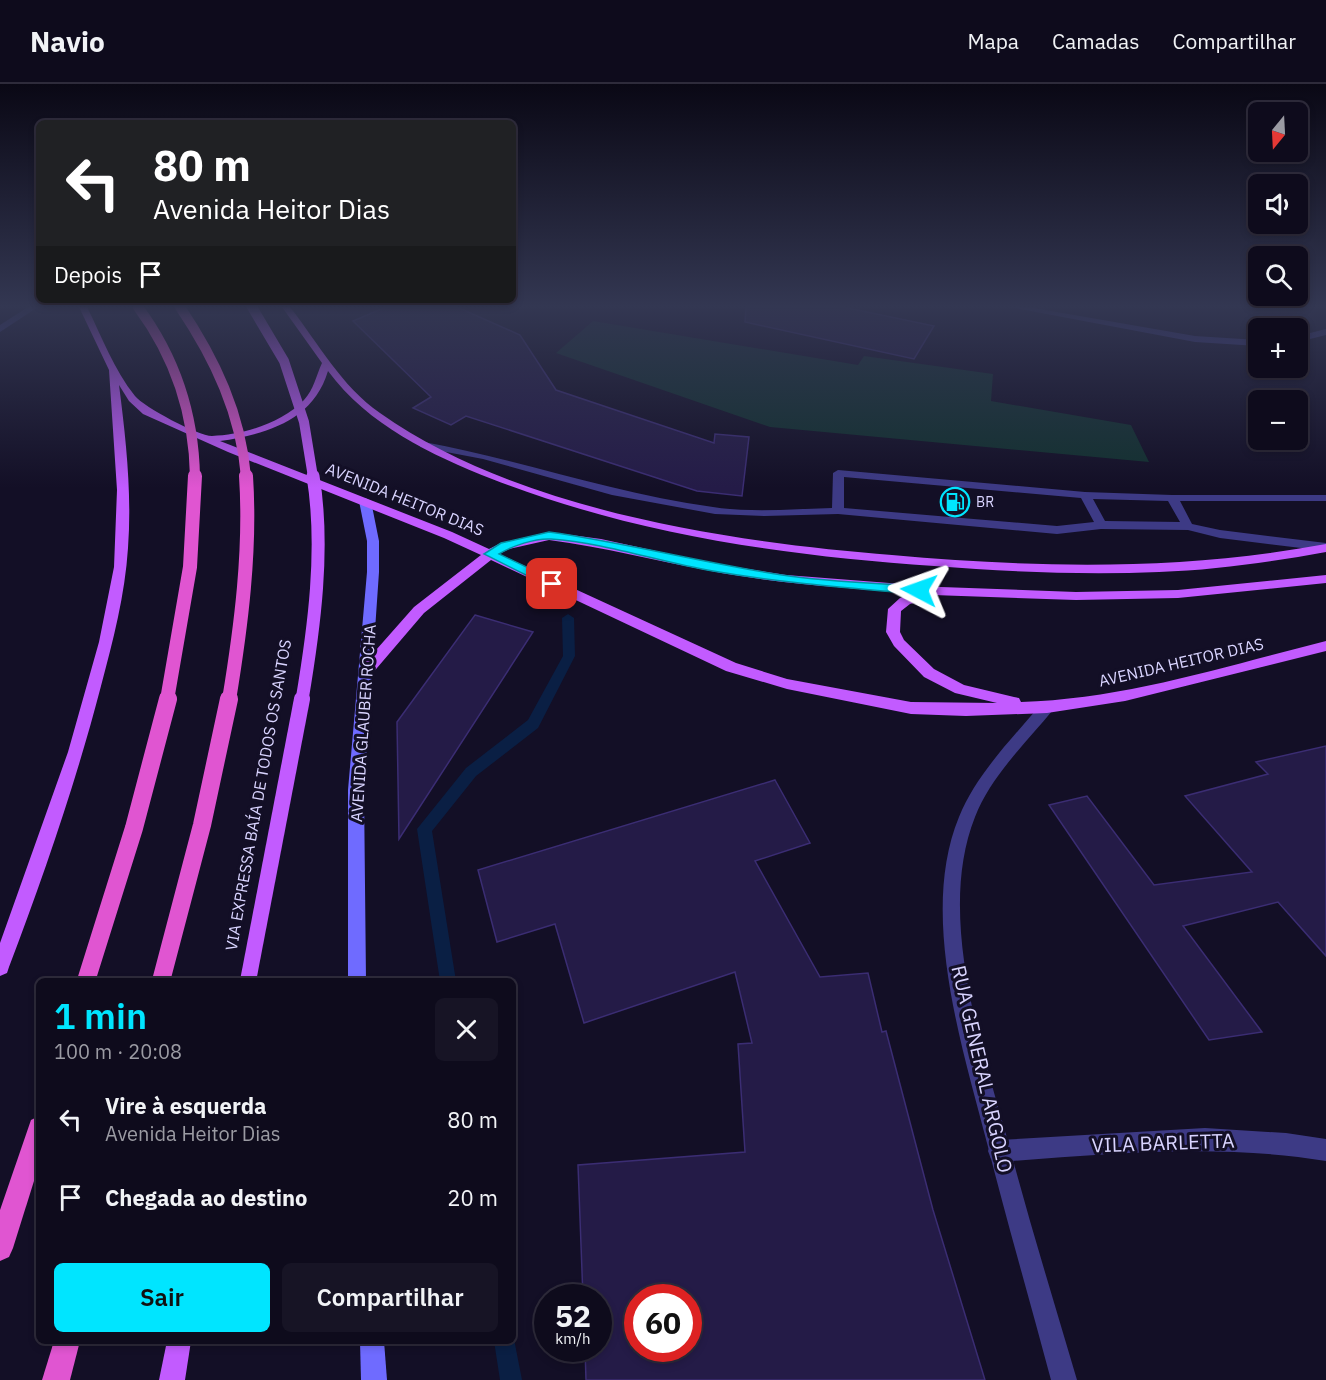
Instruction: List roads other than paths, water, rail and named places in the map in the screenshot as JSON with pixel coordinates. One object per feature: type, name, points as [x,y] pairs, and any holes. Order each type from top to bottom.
[{"type":"highway","points":[[87,978],[157,753],[184,619],[195,522],[194,452],[187,410],[172,367]]},
{"type":"highway","points":[[162,978],[222,747],[243,611],[248,514],[242,442],[228,399],[214,367]]},
{"type":"highway","points":[[0,1248],[36,1137]]},
{"type":"highway","points":[[56,1380],[66,1344]]},
{"type":"main road","points":[[0,967],[45,850],[89,705],[111,622],[123,533],[123,465],[111,367]]},
{"type":"main road","name":"AVENIDA HEITOR DIAS","points":[[112,367],[132,399],[147,412],[207,439],[365,501],[490,554],[676,644],[731,668],[787,684],[911,708],[966,710],[1047,707],[1125,696],[1326,646]]},
{"type":"main road","name":"VIA EXPRESSA BAÍA DE TODOS OS SANTOS","points":[[249,978],[309,665],[316,583],[316,516],[303,420],[284,367]]},
{"type":"main road","points":[[207,439],[261,430],[287,419],[306,405],[321,386],[324,367]]},
{"type":"main road","points":[[328,367],[349,393],[375,414],[424,445],[491,475],[565,501],[696,536],[770,548],[854,557],[1060,570],[1244,562],[1326,548]]},
{"type":"main road","name":"AVENIDA GLAUBER ROCHA","points":[[357,978],[356,790],[374,572],[373,541],[365,501]]},
{"type":"main road","points":[[366,671],[419,610],[490,554],[505,546],[549,536],[601,543],[711,567],[786,579],[941,591],[1076,596],[1178,594],[1326,579]]},
{"type":"main road","points":[[941,591],[905,601],[895,609],[893,632],[899,643],[929,673],[960,689],[988,698],[1047,707]]},
{"type":"main road","points":[[172,1380],[178,1344]]},
{"type":"main road","points":[[372,1344],[374,1380]]},
{"type":"street","points":[[424,445],[484,456],[612,492],[666,504],[715,510],[765,513],[838,511],[1057,530],[1101,525],[1188,526],[1220,534],[1326,548]]},
{"type":"street","points":[[838,511],[838,473],[1085,495],[1172,498],[1326,498]]},
{"type":"street","points":[[1085,495],[1101,525]]},
{"type":"street","points":[[1172,498],[1188,526]]},
{"type":"street","name":"RUA GENERAL ARGOLO","points":[[1047,707],[1004,759],[976,800],[961,833],[950,902],[956,961],[966,1017],[999,1151],[1064,1380]]},
{"type":"street","name":"VILA BARLETTA","points":[[999,1151],[1229,1138],[1295,1143],[1326,1150]]},
{"type":"waterway","points":[[566,556],[566,566]]},
{"type":"waterway","points":[[448,978],[424,829],[471,772],[533,724],[569,656],[568,618]]},
{"type":"waterway","points":[[505,1344],[511,1380]]},
{"type":"place","name":"BR","points":[[955,502]]}]
